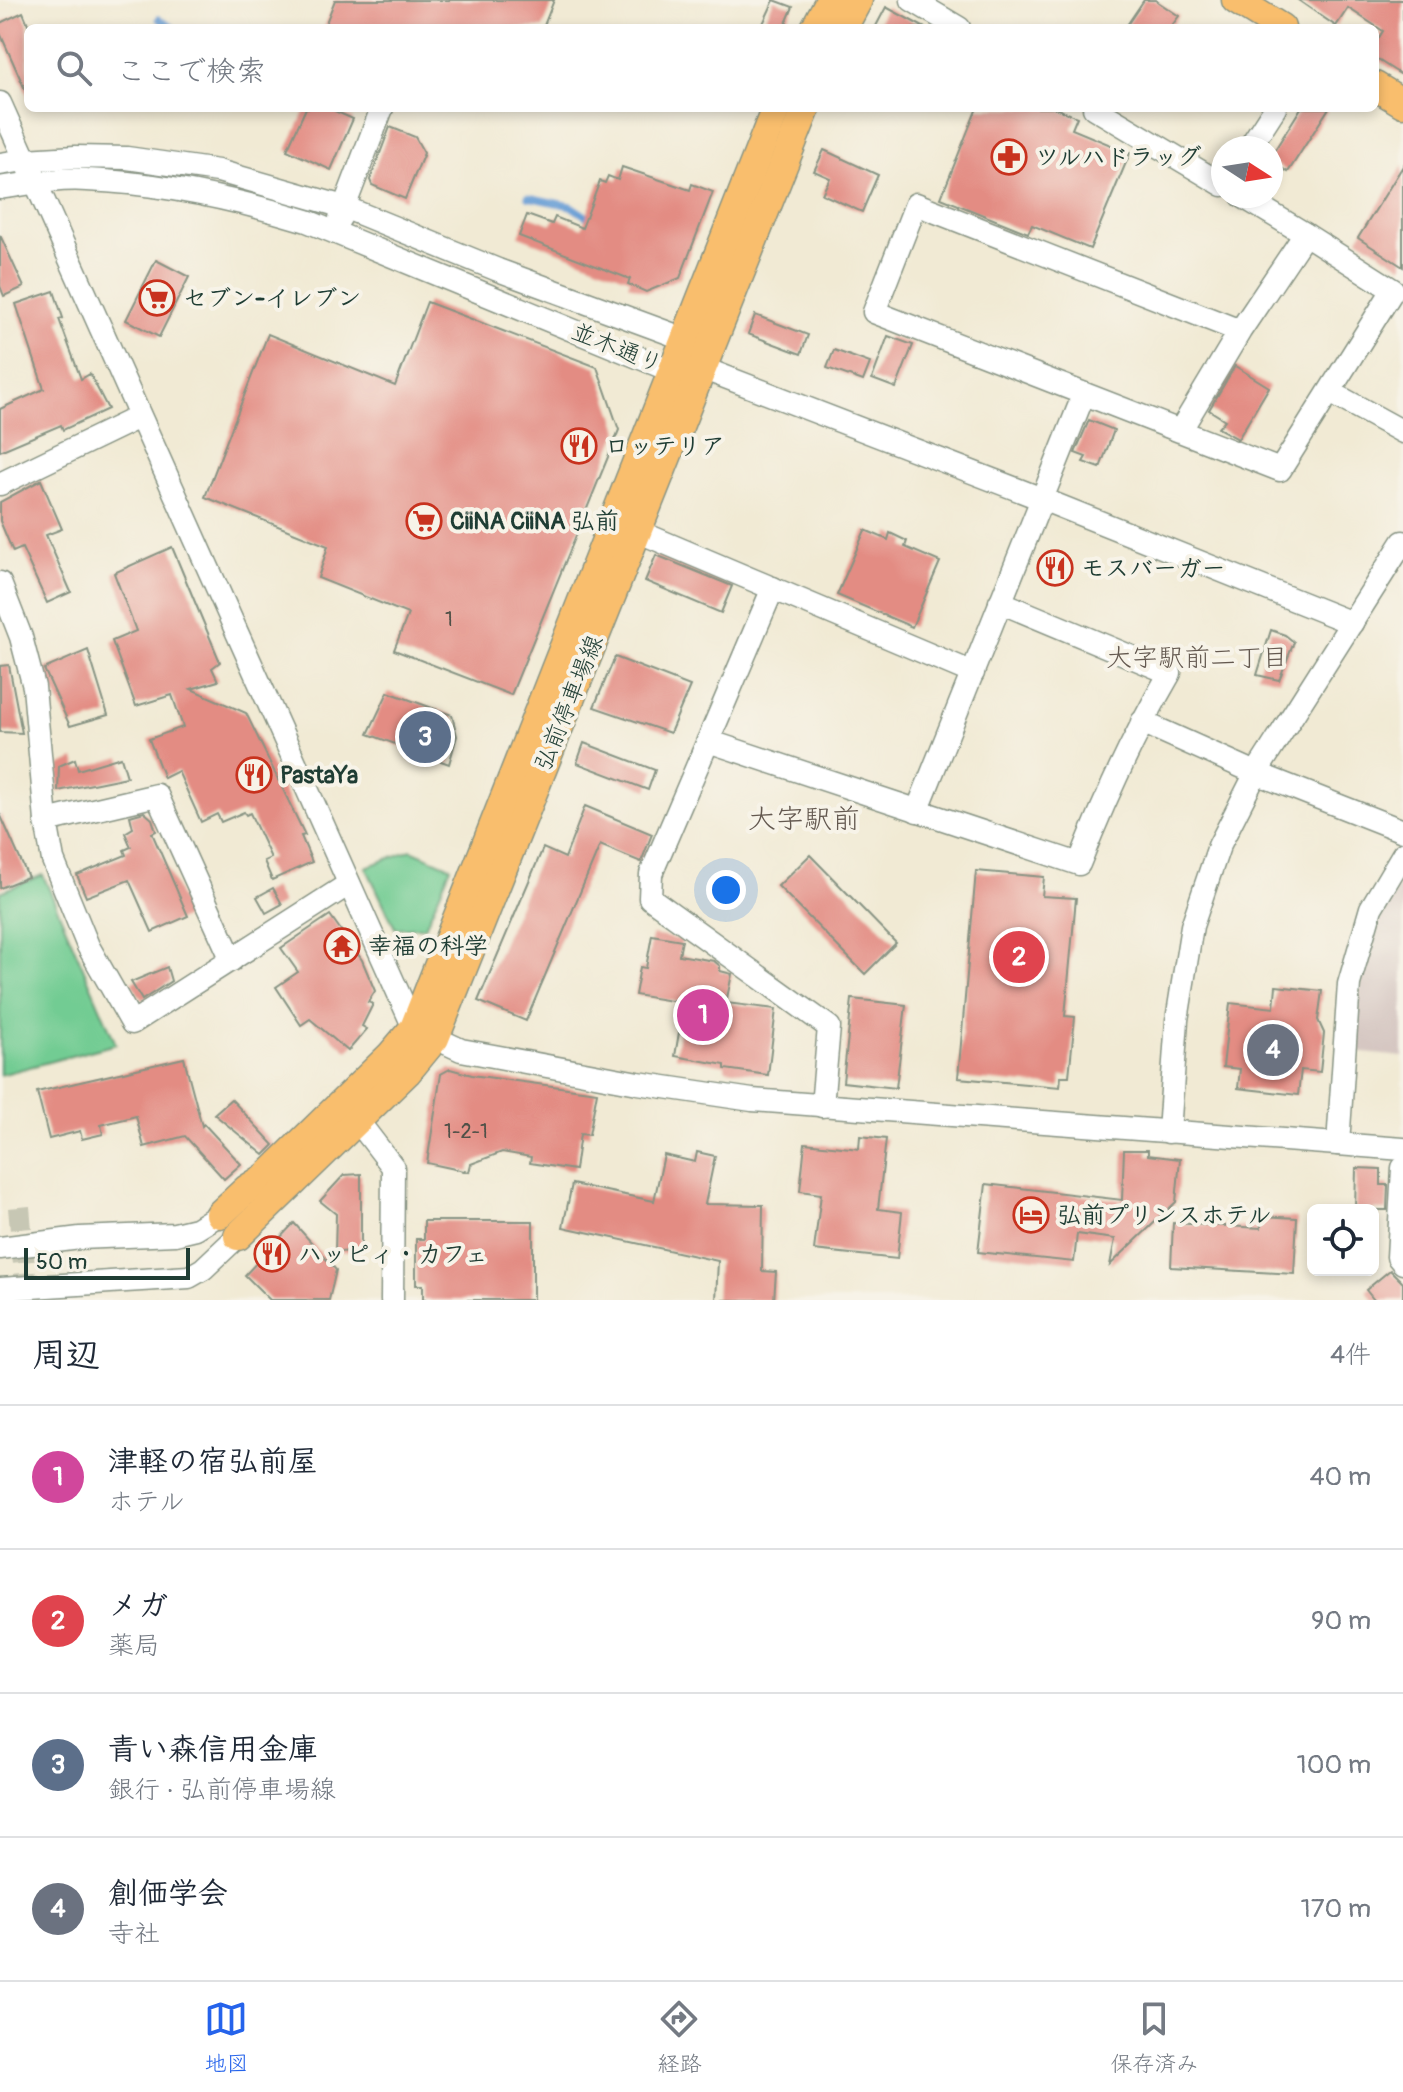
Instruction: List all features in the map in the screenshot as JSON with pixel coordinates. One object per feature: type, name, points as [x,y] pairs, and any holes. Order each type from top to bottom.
[{"type":"main road","points":[[817,24],[830,0]]},
{"type":"main road","points":[[845,24],[858,0]]},
{"type":"main road","points":[[1236,0],[1275,24]]},
{"type":"main road","points":[[1379,88],[1403,103]]},
{"type":"main road","name":"弘前停車場線","points":[[220,1214],[247,1189],[266,1177],[391,1055],[424,1033],[672,371],[774,112]]},
{"type":"main road","name":"弘前停車場線","points":[[238,1236],[407,1072],[637,531],[804,112]]},
{"type":"street","points":[[912,0],[952,24]]},
{"type":"street","points":[[0,103],[349,884],[424,1033],[461,1050],[752,1100],[1403,1149]]},
{"type":"street","points":[[335,230],[380,112]]},
{"type":"street","points":[[1101,112],[1211,178]]},
{"type":"street","points":[[1257,136],[1272,112]]},
{"type":"street","name":"並木通り","points":[[0,164],[25,160],[127,158],[175,163],[218,171],[344,207],[498,270],[685,339],[702,368],[672,371],[335,230],[250,203],[176,188],[84,179],[0,188]]},
{"type":"street","points":[[1240,331],[916,204],[874,312],[1280,470],[1393,290],[1262,208]]},
{"type":"street","points":[[1180,431],[1240,331],[1305,234]]},
{"type":"street","points":[[702,368],[1352,623]]},
{"type":"street","points":[[1330,392],[1403,432]]},
{"type":"street","points":[[917,811],[1084,394]]},
{"type":"street","points":[[0,484],[139,417]]},
{"type":"street","points":[[637,531],[973,673]]},
{"type":"street","points":[[1169,1132],[1177,1020],[1192,926],[1219,846],[1256,773],[1403,542]]},
{"type":"street","points":[[0,583],[21,637],[34,687],[46,821],[53,860],[88,946],[132,1023],[349,884]]},
{"type":"street","points":[[773,588],[651,874],[650,898],[829,1027],[822,1106]]},
{"type":"street","points":[[708,741],[1079,864],[1107,791],[1170,673],[1000,602]]},
{"type":"street","points":[[1142,722],[1256,773],[1403,831]]},
{"type":"street","points":[[46,821],[157,795],[232,960]]},
{"type":"street","points":[[1338,1144],[1349,984],[1371,908],[1403,854]]},
{"type":"street","points":[[357,1120],[393,1167],[392,1300]]},
{"type":"street","points":[[1403,1168],[1398,1257],[1403,1263]]},
{"type":"street","points":[[0,1248],[80,1238],[175,1234],[196,1229],[220,1214]]},
{"type":"street","points":[[0,1289],[189,1277],[203,1269],[238,1236]]},
{"type":"shaded area","points":[[1403,879],[1403,1057],[1354,1052],[1361,980],[1380,920]]},
{"type":"green space","points":[[411,850],[451,867],[425,927],[395,928],[366,867]]},
{"type":"green space","points":[[43,875],[116,1044],[0,1075],[0,892]]},
{"type":"building","points":[[335,0],[554,0],[545,24],[326,24]]},
{"type":"building","points":[[774,0],[793,7],[786,24],[763,24]]},
{"type":"building","points":[[1144,0],[1155,0],[1179,16],[1173,24],[1128,24]]},
{"type":"building","points":[[1298,0],[1403,0],[1403,76],[1379,61],[1379,38],[1383,31],[1379,24],[1372,24],[1348,8],[1337,24]]},
{"type":"building","points":[[886,7],[918,24],[877,24]]},
{"type":"building","points":[[23,12],[28,24],[24,24],[24,87],[0,33],[0,23]]},
{"type":"building","points":[[304,112],[337,112],[353,119],[331,170],[287,150]]},
{"type":"building","name":"ツルハドラッグ","points":[[975,112],[1065,112],[1077,117],[1072,129],[1130,153],[1090,249],[1032,225],[1028,233],[941,198]]},
{"type":"building","points":[[1298,112],[1326,112],[1288,172],[1283,169],[1283,137]]},
{"type":"building","points":[[390,127],[415,137],[424,153],[405,199],[372,185],[370,180]]},
{"type":"building","points":[[824,150],[878,175],[862,212],[822,194],[830,178],[814,171]]},
{"type":"building","points":[[1403,166],[1403,267],[1358,238]]},
{"type":"building","points":[[622,167],[690,190],[692,184],[713,192],[680,278],[646,292],[628,284],[630,279],[519,236],[527,215],[552,224],[555,217],[582,228],[600,181],[605,183],[608,176],[618,180]]},
{"type":"building","points":[[0,235],[24,287],[4,296],[0,286]]},
{"type":"building","name":"セブン-イレブン","points":[[156,260],[189,277],[159,337],[126,320]]},
{"type":"building","points":[[54,291],[63,318],[59,319],[81,379],[90,374],[108,409],[63,430],[61,425],[0,451],[0,409],[44,389],[16,304]]},
{"type":"building","name":"CiiNA CiiNA 弘前","points":[[427,302],[597,367],[619,430],[511,695],[394,650],[408,614],[318,578],[328,546],[205,497],[268,334],[395,386]]},
{"type":"building","points":[[755,315],[808,335],[801,354],[748,334]]},
{"type":"building","points":[[888,336],[913,345],[896,388],[872,379]]},
{"type":"building","points":[[834,350],[870,363],[863,381],[827,368]]},
{"type":"building","points":[[1235,366],[1269,387],[1238,439],[1218,428],[1225,420],[1209,410]]},
{"type":"building","points":[[1089,420],[1114,430],[1100,468],[1083,462],[1086,457],[1075,453]]},
{"type":"building","points":[[41,480],[62,529],[46,535],[71,592],[47,603],[22,548],[13,552],[0,521],[0,502]]},
{"type":"building","points":[[865,530],[888,540],[890,533],[907,541],[905,547],[940,562],[912,627],[837,595]]},
{"type":"building","points":[[172,547],[220,662],[212,668],[218,681],[191,689],[246,713],[305,835],[301,836],[312,862],[272,880],[264,861],[271,858],[250,813],[246,815],[244,812],[221,822],[217,814],[201,822],[178,771],[164,778],[149,739],[183,727],[172,695],[136,706],[112,641],[136,631],[114,573]]},
{"type":"building","points":[[656,555],[732,586],[721,613],[645,581]]},
{"type":"building","points":[[1271,630],[1294,642],[1279,680],[1257,675]]},
{"type":"building","points":[[88,650],[108,715],[70,726],[44,669]]},
{"type":"building","points":[[615,657],[690,686],[670,733],[594,707]]},
{"type":"building","points":[[9,665],[22,733],[0,732],[0,666]]},
{"type":"building","points":[[388,692],[452,715],[457,736],[449,764],[368,734]]},
{"type":"building","points":[[584,743],[655,770],[648,790],[577,763]]},
{"type":"building","points":[[121,757],[127,777],[58,791],[59,766],[75,759],[78,770]]},
{"type":"building","points":[[585,806],[652,834],[641,862],[600,845],[526,1021],[478,1001],[543,848],[565,858]]},
{"type":"building","points":[[144,812],[152,819],[156,831],[152,833],[188,916],[152,932],[129,880],[86,897],[77,875],[126,855],[124,850],[131,847],[125,833],[133,828],[130,816]]},
{"type":"building","points":[[0,814],[28,877],[0,888]]},
{"type":"building","points":[[810,855],[896,943],[865,974],[778,886]]},
{"type":"building","points":[[976,871],[1044,877],[1042,896],[1076,898],[1065,1016],[1075,1017],[1069,1076],[1061,1076],[1060,1087],[958,1078]]},
{"type":"building","points":[[273,888],[282,904],[266,913],[257,897]]},
{"type":"building","points":[[330,915],[362,960],[375,991],[368,1002],[373,1004],[362,1026],[367,1029],[348,1051],[310,1019],[301,1025],[276,987],[298,972],[281,948]]},
{"type":"building","points":[[652,935],[682,940],[679,955],[714,961],[720,966],[720,971],[732,974],[726,1003],[776,1009],[768,1075],[725,1069],[725,1065],[675,1056],[684,1003],[635,995],[640,967],[646,968]]},
{"type":"building","points":[[167,967],[171,981],[142,1000],[131,982]]},
{"type":"building","points":[[1276,986],[1322,991],[1318,1020],[1324,1033],[1320,1072],[1301,1070],[1298,1095],[1238,1088],[1240,1069],[1223,1067],[1230,1003],[1274,1008]]},
{"type":"building","points":[[852,999],[906,1005],[896,1088],[843,1082]]},
{"type":"building","points":[[184,1058],[202,1126],[204,1124],[241,1164],[224,1179],[185,1136],[144,1147],[136,1116],[101,1125],[103,1134],[82,1139],[80,1131],[49,1139],[37,1092]]},
{"type":"building","points":[[450,1069],[472,1075],[597,1092],[589,1135],[580,1134],[575,1170],[530,1163],[531,1157],[502,1152],[471,1164],[469,1172],[427,1163],[441,1074]]},
{"type":"building","points":[[231,1099],[274,1145],[264,1155],[214,1114]]},
{"type":"building","points":[[860,1136],[886,1139],[878,1209],[902,1212],[897,1259],[814,1250],[821,1194],[800,1191],[805,1143],[859,1149]]},
{"type":"building","points":[[1124,1150],[1148,1150],[1148,1155],[1180,1159],[1176,1202],[1110,1265],[1115,1239],[1077,1234],[1074,1262],[978,1252],[986,1184],[1122,1200]]},
{"type":"building","points":[[697,1152],[715,1156],[705,1204],[763,1205],[762,1271],[776,1272],[774,1300],[716,1300],[718,1261],[563,1227],[572,1184],[654,1201],[664,1155],[695,1162]]},
{"type":"building","points":[[1356,1168],[1381,1169],[1381,1185],[1388,1185],[1387,1210],[1379,1210],[1379,1204],[1355,1204]]},
{"type":"building","points":[[361,1174],[361,1251],[335,1252],[336,1214],[320,1201],[344,1175]]},
{"type":"building","points":[[1261,1216],[1297,1218],[1294,1274],[1171,1267],[1173,1223],[1261,1228]]},
{"type":"building","points":[[424,1221],[533,1221],[533,1300],[423,1300],[423,1285],[416,1285],[416,1239],[424,1239]]},
{"type":"building","points":[[294,1223],[336,1270],[329,1300],[270,1300],[245,1275]]},
{"type":"building","points":[[1390,1270],[1403,1283],[1403,1300],[1374,1300],[1366,1290]]},
{"type":"waterway","points":[[159,19],[167,24]]},
{"type":"waterway","points":[[528,197],[571,206],[592,220]]},
{"type":"tunnel","points":[[19,1207],[27,1300]]},
{"type":"place","name":"ツルハドラッグ","points":[[1009,157]]},
{"type":"place","name":"セブン-イレブン","points":[[157,298]]},
{"type":"place","name":"ロッテリア","points":[[579,446]]},
{"type":"place","name":"CiiNA CiiNA 弘前","points":[[424,521]]},
{"type":"place","name":"モスバーガー","points":[[1055,568]]},
{"type":"place","name":"青い森信用金庫","points":[[425,737]]},
{"type":"place","name":"PastaYa","points":[[254,775]]},
{"type":"place","name":"幸福の科学","points":[[342,946]]},
{"type":"place","name":"メガ","points":[[1019,957]]},
{"type":"place","name":"津軽の宿弘前屋","points":[[703,1015]]},
{"type":"place","name":"創価学会","points":[[1273,1050]]},
{"type":"place","name":"弘前プリンスホテル","points":[[1031,1215]]},
{"type":"place","name":"ハッピィ・カフェ","points":[[272,1254]]},
{"type":"district","name":"大字駅前二丁目","points":[[1197,658]]},
{"type":"district","name":"大字駅前","points":[[804,819]]}]
